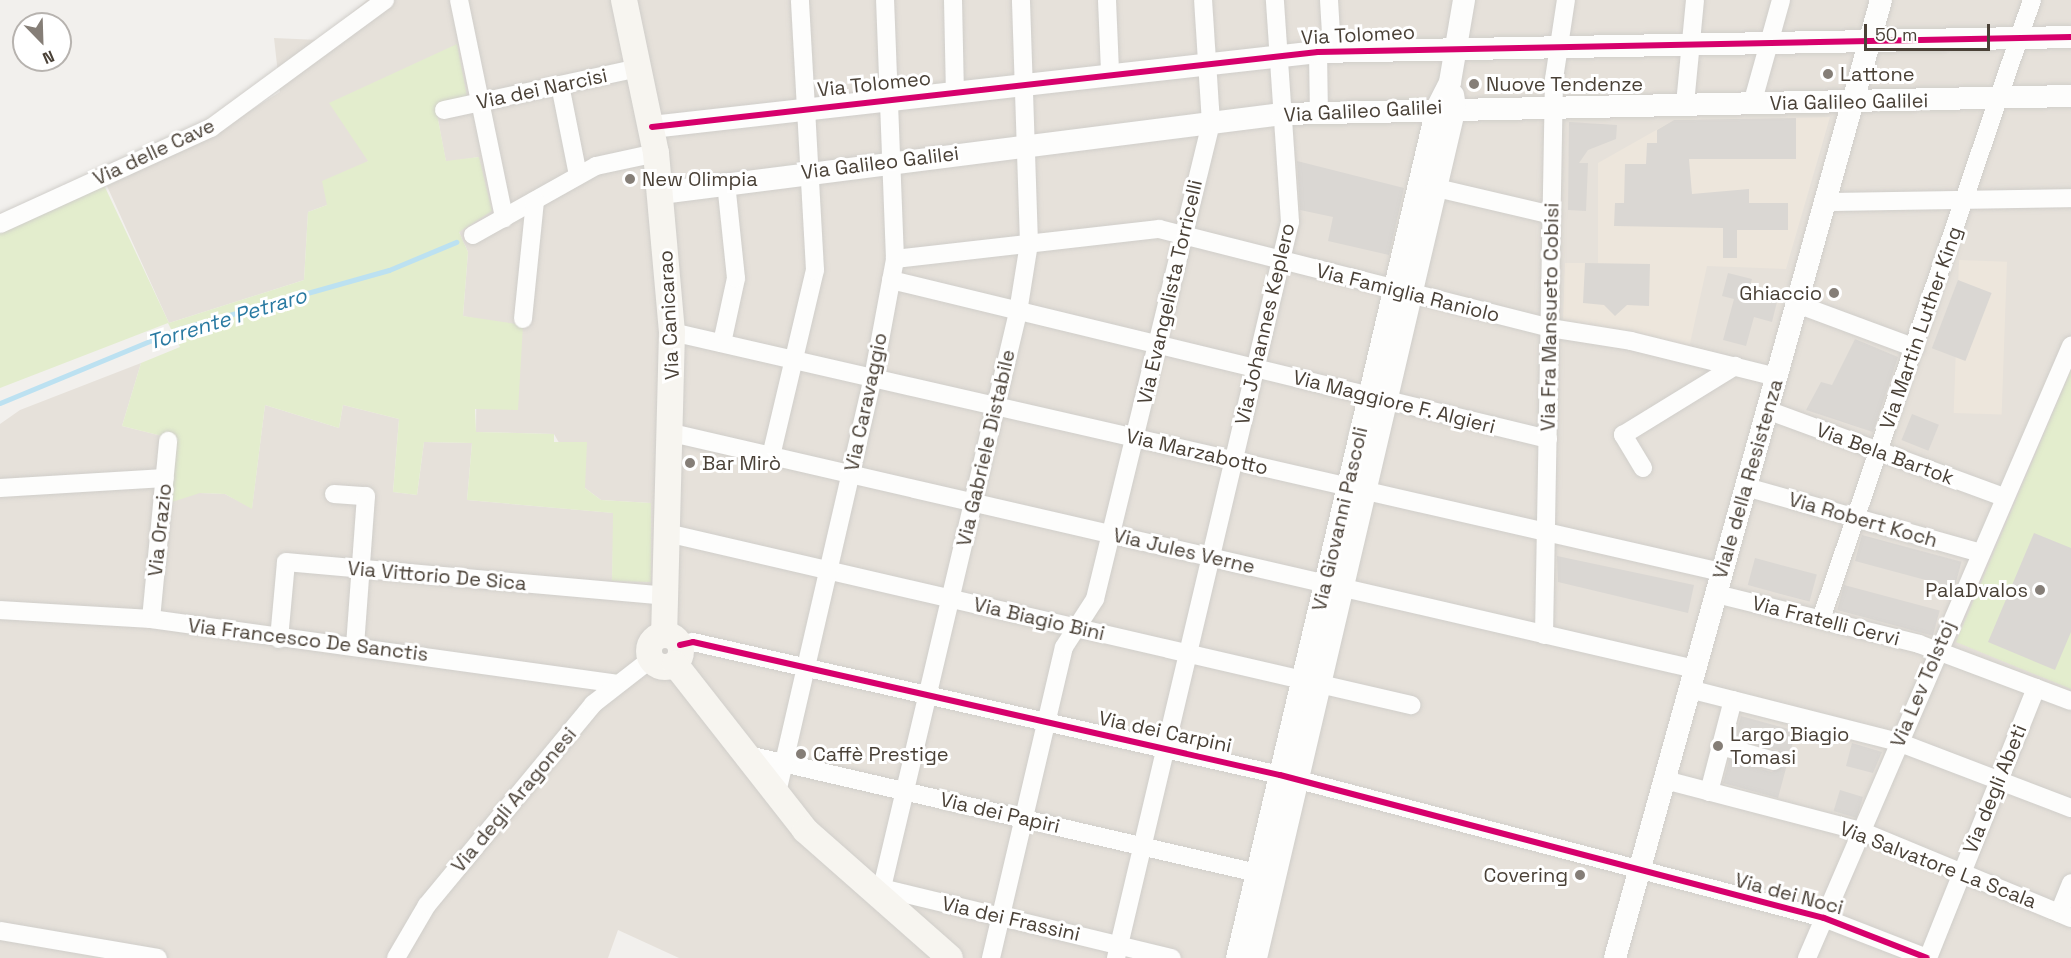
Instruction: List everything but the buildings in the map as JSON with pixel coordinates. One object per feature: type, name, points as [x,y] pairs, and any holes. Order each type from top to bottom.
[{"type":"main road","name":"Via Canicarao","points":[[624,0],[656,153],[672,332],[672,433],[664,596],[668,651]]},
{"type":"main road","points":[[668,651],[776,797],[832,857],[883,893],[950,958]]},
{"type":"street","name":"Via delle Cave","points":[[0,224],[211,128],[385,0]]},
{"type":"street","points":[[459,0],[482,102],[504,218]]},
{"type":"street","points":[[771,456],[792,359],[815,270],[807,172],[800,0]]},
{"type":"street","name":"Via Caravaggio","points":[[776,797],[782,763],[873,378],[895,259],[885,0]]},
{"type":"street","points":[[952,0],[955,92]]},
{"type":"street","name":"Via Gabriele Distabile","points":[[883,893],[972,502],[1018,312],[1029,243],[1024,146],[1021,0]]},
{"type":"street","points":[[1107,0],[1110,73]]},
{"type":"street","name":"Via Evangelista Torricelli","points":[[991,958],[1046,722],[1074,627],[1095,599],[1211,123],[1203,0]]},
{"type":"street","name":"Via Johannes Keplero","points":[[1117,952],[1290,222],[1275,0]]},
{"type":"street","points":[[1319,113],[1329,0]]},
{"type":"street","name":"Via Giovanni Pascoli","points":[[1403,293],[1437,189],[1446,107],[1464,0]]},
{"type":"street","name":"Via Fra Mansueto Cobisi","points":[[1544,635],[1554,105],[1558,46],[1566,0]]},
{"type":"street","points":[[1685,104],[1695,0]]},
{"type":"street","points":[[1752,104],[1781,0]]},
{"type":"street","name":"Viale della Resistenza","points":[[1615,958],[1881,0]]},
{"type":"street","name":"Via Martin Luther King","points":[[1821,619],[1916,348],[1965,199],[2003,98],[2032,0]]},
{"type":"street","name":"Via Tolomeo","points":[[652,127],[1206,62],[1325,52],[1456,46],[1870,42],[2071,37]]},
{"type":"street","name":"Via dei Narcisi","points":[[444,110],[639,68]]},
{"type":"street","points":[[560,85],[578,176]]},
{"type":"street","name":"Via Galileo Galilei","points":[[661,193],[891,160],[1282,114],[1446,107],[1752,104],[2071,96]]},
{"type":"street","name":"Via Giovanni Pascoli","points":[[1237,958],[1266,875],[1446,107]]},
{"type":"street","points":[[473,235],[578,176],[656,153]]},
{"type":"street","points":[[722,343],[736,278],[726,183]]},
{"type":"street","points":[[1437,189],[1552,216]]},
{"type":"street","points":[[1825,202],[2071,198]]},
{"type":"street","points":[[523,318],[535,201]]},
{"type":"street","name":"Via Famiglia Raniolo","points":[[895,259],[1159,229],[1184,238],[1403,293],[1550,328],[1735,366],[1776,377]]},
{"type":"street","name":"Via Maggiore F. Algieri","points":[[891,280],[1548,439]]},
{"type":"street","points":[[1797,304],[1916,348]]},
{"type":"street","name":"Via Marzabotto","points":[[672,332],[1721,572]]},
{"type":"street","name":"Via Lev Tolstoj","points":[[1807,958],[2003,497],[2071,346]]},
{"type":"street","points":[[1643,468],[1623,435],[1735,366]]},
{"type":"street","name":"Via Bela Bartok","points":[[1767,410],[2003,497]]},
{"type":"street","name":"Via Jules Verne","points":[[672,433],[1544,635],[1692,679],[1733,700],[1898,742],[2071,808]]},
{"type":"street","name":"Via Orazio","points":[[151,619],[168,441]]},
{"type":"street","points":[[0,488],[165,478]]},
{"type":"street","name":"Via Robert Koch","points":[[1746,487],[1981,553]]},
{"type":"street","points":[[334,494],[366,496],[355,648]]},
{"type":"street","name":"Via Biagio Bini","points":[[667,533],[1411,705]]},
{"type":"street","name":"Via Vittorio De Sica","points":[[279,639],[286,562],[664,596]]},
{"type":"street","name":"Via Fratelli Cervi","points":[[1716,594],[1937,650],[2071,701]]},
{"type":"street","name":"Via Francesco De Sanctis","points":[[0,610],[151,619],[279,639],[615,683]]},
{"type":"street","name":"Via dei Carpini","points":[[668,651],[693,642],[1164,748],[1289,777],[1639,872]]},
{"type":"street","name":"Via degli Aragonesi","points":[[396,958],[427,905],[615,683],[668,651]]},
{"type":"street","name":"Via degli Abeti","points":[[1928,958],[2036,688]]},
{"type":"street","points":[[1709,792],[1733,700]]},
{"type":"street","points":[[1721,746],[1774,761]]},
{"type":"street","name":"Via dei Papiri","points":[[742,753],[1266,875]]},
{"type":"street","name":"Via Salvatore La Scala","points":[[1665,780],[1861,831],[2065,915]]},
{"type":"street","name":"Via dei Noci","points":[[1639,872],[1824,918],[1928,958]]},
{"type":"street","name":"Via Giovanni Pascoli","points":[[1256,958],[1266,875]]},
{"type":"street","points":[[2065,915],[2071,883]]},
{"type":"street","name":"Via dei Frassini","points":[[883,893],[1001,917],[1117,952],[1172,958]]},
{"type":"street","points":[[0,931],[158,958]]},
{"type":"shaded area","points":[[367,0],[2071,0],[2071,958],[679,958],[618,930],[608,958],[0,958],[0,424],[20,410],[141,363],[122,426],[174,439],[200,493],[225,494],[252,508],[265,405],[339,428],[343,405],[399,419],[393,492],[417,495],[424,442],[472,443],[467,500],[614,513],[612,581],[651,503],[601,500],[585,488],[554,434],[476,432],[477,319],[463,316],[468,252],[459,232],[479,157],[446,162],[436,109],[457,44],[368,161],[327,205],[308,212],[304,280],[169,323],[107,186],[205,139],[280,92],[274,38],[319,40]]},
{"type":"shaded area","points":[[1830,117],[1786,269],[1707,266],[1689,348],[1563,322],[1565,263],[1598,263],[1598,163],[1674,120]]},
{"type":"shaded area","points":[[1959,260],[2007,262],[2002,415],[1954,413]]},
{"type":"green space","points":[[457,44],[468,101],[436,109],[446,161],[479,157],[492,211],[459,232],[468,252],[463,316],[523,325],[518,410],[475,409],[476,432],[554,434],[554,442],[587,442],[585,488],[601,500],[651,503],[651,582],[612,581],[613,513],[467,500],[472,443],[424,442],[417,495],[393,492],[399,419],[343,405],[339,428],[265,405],[252,509],[225,494],[200,493],[172,502],[174,439],[122,426],[141,363],[180,347],[168,323],[0,388],[0,230],[103,183],[169,323],[304,280],[308,212],[327,205],[322,181],[368,161],[329,103]]},
{"type":"green space","points":[[2071,370],[2071,689],[1956,642]]},
{"type":"waterway","name":"Torrente Petraro","points":[[0,403],[179,329],[389,270],[456,242]]},
{"type":"cycle path","points":[[652,127],[1318,52],[2071,37]]},
{"type":"cycle path","points":[[680,645],[693,642],[1280,775],[1824,918],[1927,958]]},
{"type":"place","name":"Lattone","points":[[1828,74]]},
{"type":"place","name":"Nuove Tendenze","points":[[1474,84]]},
{"type":"place","name":"New Olimpia","points":[[630,179]]},
{"type":"place","name":"Ghiaccio","points":[[1834,293]]},
{"type":"place","name":"Bar Mirò","points":[[690,463]]},
{"type":"place","name":"PalaDvalos","points":[[2040,590]]},
{"type":"place","name":"Largo Biagio Tomasi","points":[[1718,746]]},
{"type":"place","name":"Caffè Prestige","points":[[801,754]]},
{"type":"place","name":"Covering","points":[[1580,875]]}]
